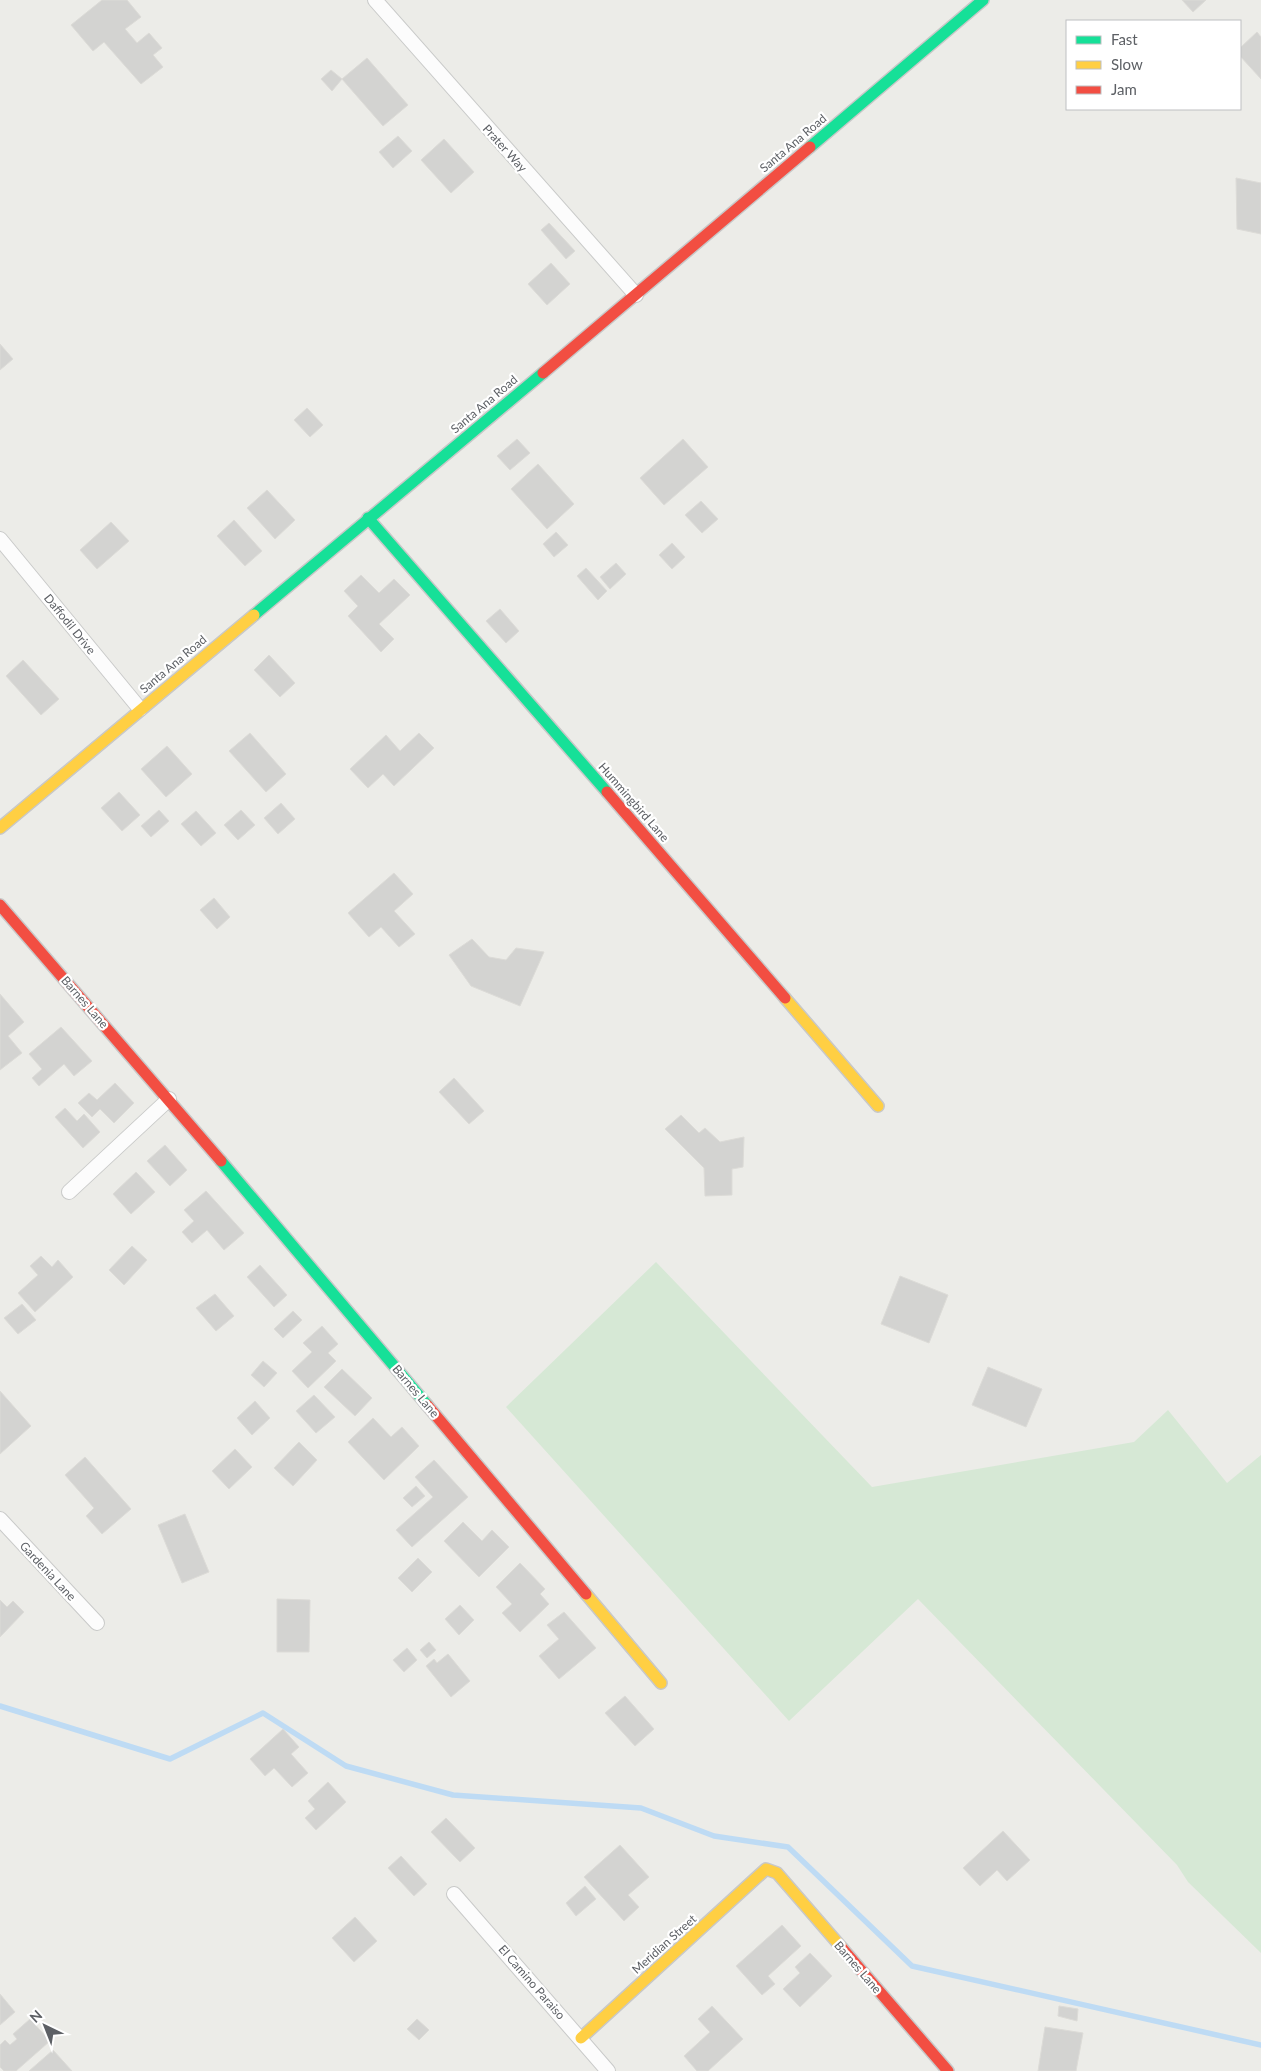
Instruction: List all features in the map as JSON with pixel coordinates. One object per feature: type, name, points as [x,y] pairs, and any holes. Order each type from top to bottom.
[{"type":"street","name":"Prater Way","points":[[375,0],[636,295]]},
{"type":"street","name":"Santa Ana Road","points":[[0,828],[636,295],[983,0]]},
{"type":"street","name":"Hummingbird Lane","points":[[368,518],[750,955],[878,1106]]},
{"type":"street","name":"Daffodil Drive","points":[[0,539],[140,709]]},
{"type":"street","name":"Barnes Lane","points":[[0,905],[169,1099],[662,1683]]},
{"type":"street","points":[[69,1192],[169,1099]]},
{"type":"street","name":"Gardenia Lane","points":[[0,1519],[97,1623]]},
{"type":"street","name":"Barnes Lane","points":[[766,1871],[766,1869],[778,1873],[948,2071]]},
{"type":"street","name":"Meridian Street","points":[[581,2038],[766,1871]]},
{"type":"street","name":"El Camino Paraiso","points":[[454,1894],[608,2071]]},
{"type":"green space","points":[[656,1262],[872,1487],[1134,1442],[1168,1410],[1227,1483],[1261,1455],[1261,1953],[1188,1882],[1177,1865],[918,1599],[789,1721],[506,1407]]},
{"type":"building","points":[[102,0],[127,0],[141,17],[125,29],[137,43],[149,33],[162,48],[153,55],[163,67],[141,84],[104,42],[93,51],[71,25]]},
{"type":"building","points":[[1182,0],[1206,0],[1193,12]]},
{"type":"building","points":[[1257,32],[1261,37],[1261,79],[1241,57],[1241,47]]},
{"type":"building","points":[[367,58],[408,105],[383,126],[342,79]]},
{"type":"building","points":[[331,70],[342,79],[332,91],[321,79]]},
{"type":"building","points":[[398,136],[412,151],[393,168],[379,152]]},
{"type":"building","points":[[444,139],[474,172],[451,193],[421,160]]},
{"type":"building","points":[[1236,178],[1261,183],[1261,234],[1237,229]]},
{"type":"building","points":[[549,223],[575,251],[566,259],[541,230]]},
{"type":"building","points":[[551,263],[570,284],[547,305],[528,284]]},
{"type":"building","points":[[0,344],[13,359],[0,370]]},
{"type":"building","points":[[307,408],[323,425],[310,437],[294,420]]},
{"type":"building","points":[[517,439],[530,453],[510,470],[497,456]]},
{"type":"building","points":[[683,439],[708,467],[664,505],[640,478]]},
{"type":"building","points":[[538,464],[574,504],[547,529],[511,489]]},
{"type":"building","points":[[267,490],[295,520],[275,539],[247,508]]},
{"type":"building","points":[[701,501],[718,519],[702,533],[685,515]]},
{"type":"building","points":[[234,520],[262,551],[245,566],[217,536]]},
{"type":"building","points":[[111,522],[129,541],[97,569],[80,550]]},
{"type":"building","points":[[556,532],[568,545],[554,557],[543,544]]},
{"type":"building","points":[[672,543],[685,557],[672,569],[659,555]]},
{"type":"building","points":[[616,563],[626,574],[610,589],[600,577]]},
{"type":"building","points":[[586,568],[607,591],[598,600],[577,576]]},
{"type":"building","points":[[361,575],[379,593],[394,579],[410,595],[379,624],[394,639],[381,652],[348,616],[358,606],[344,591]]},
{"type":"building","points":[[500,609],[519,631],[506,643],[486,621]]},
{"type":"building","points":[[269,655],[295,683],[280,697],[254,670]]},
{"type":"building","points":[[23,660],[59,699],[41,715],[6,676]]},
{"type":"building","points":[[250,733],[286,774],[266,792],[229,751]]},
{"type":"building","points":[[419,733],[434,748],[394,786],[383,774],[368,788],[350,769],[386,735],[400,751]]},
{"type":"building","points":[[167,746],[192,774],[166,797],[141,769]]},
{"type":"building","points":[[119,792],[140,815],[122,831],[101,808]]},
{"type":"building","points":[[281,803],[295,819],[278,834],[264,818]]},
{"type":"building","points":[[159,810],[169,821],[151,837],[141,826]]},
{"type":"building","points":[[241,810],[255,825],[238,840],[224,825]]},
{"type":"building","points":[[196,811],[216,833],[201,846],[181,824]]},
{"type":"building","points":[[394,873],[413,894],[394,911],[415,934],[399,947],[381,927],[369,937],[348,913]]},
{"type":"building","points":[[214,898],[230,917],[217,929],[200,910]]},
{"type":"building","points":[[472,939],[489,957],[506,960],[516,948],[544,952],[520,1006],[471,986],[449,955]]},
{"type":"building","points":[[0,994],[24,1022],[8,1036],[22,1053],[0,1070]]},
{"type":"building","points":[[61,1027],[92,1061],[74,1076],[64,1064],[39,1086],[32,1078],[42,1069],[29,1054]]},
{"type":"building","points":[[454,1078],[484,1111],[469,1124],[439,1092]]},
{"type":"building","points":[[115,1083],[134,1103],[114,1123],[100,1109],[92,1117],[78,1103],[89,1093],[97,1100]]},
{"type":"building","points":[[65,1108],[77,1121],[84,1114],[100,1132],[83,1148],[55,1117]]},
{"type":"building","points":[[681,1115],[699,1133],[705,1128],[720,1142],[744,1137],[743,1167],[732,1169],[732,1195],[705,1196],[704,1168],[665,1129]]},
{"type":"building","points":[[165,1145],[187,1170],[170,1186],[147,1161]]},
{"type":"building","points":[[136,1172],[155,1192],[131,1214],[113,1194]]},
{"type":"building","points":[[206,1191],[244,1233],[224,1250],[207,1230],[192,1243],[182,1232],[194,1221],[184,1210]]},
{"type":"building","points":[[132,1246],[147,1260],[124,1285],[109,1270]]},
{"type":"building","points":[[41,1256],[52,1267],[58,1260],[73,1277],[35,1312],[18,1293],[38,1275],[30,1266]]},
{"type":"building","points":[[260,1265],[287,1295],[274,1307],[247,1277]]},
{"type":"building","points":[[900,1276],[948,1295],[929,1343],[881,1324]]},
{"type":"building","points":[[215,1294],[234,1316],[216,1331],[196,1308]]},
{"type":"building","points":[[22,1304],[36,1320],[18,1334],[4,1318]]},
{"type":"building","points":[[293,1311],[302,1320],[283,1338],[274,1329]]},
{"type":"building","points":[[322,1326],[338,1344],[328,1353],[336,1361],[308,1388],[292,1371],[312,1352],[303,1343]]},
{"type":"building","points":[[263,1361],[277,1373],[264,1387],[251,1375]]},
{"type":"building","points":[[988,1367],[1042,1389],[1026,1427],[972,1405]]},
{"type":"building","points":[[342,1369],[372,1398],[355,1416],[324,1387]]},
{"type":"building","points":[[0,1391],[31,1426],[0,1454]]},
{"type":"building","points":[[314,1395],[335,1417],[316,1433],[296,1411]]},
{"type":"building","points":[[255,1401],[270,1418],[252,1435],[237,1418]]},
{"type":"building","points":[[373,1418],[391,1437],[402,1427],[419,1446],[384,1480],[348,1442]]},
{"type":"building","points":[[299,1442],[317,1460],[293,1486],[274,1468]]},
{"type":"building","points":[[235,1449],[252,1467],[229,1489],[212,1471]]},
{"type":"building","points":[[85,1457],[131,1509],[102,1534],[86,1516],[94,1508],[65,1475]]},
{"type":"building","points":[[434,1460],[468,1497],[412,1547],[396,1530],[433,1497],[415,1477]]},
{"type":"building","points":[[416,1486],[425,1496],[412,1507],[403,1498]]},
{"type":"building","points":[[185,1514],[209,1572],[182,1583],[158,1525]]},
{"type":"building","points":[[463,1522],[482,1541],[492,1530],[509,1547],[479,1577],[444,1541]]},
{"type":"building","points":[[418,1558],[432,1572],[412,1592],[398,1578]]},
{"type":"building","points":[[520,1563],[545,1589],[540,1594],[549,1604],[520,1632],[502,1613],[512,1604],[496,1587]]},
{"type":"building","points":[[277,1599],[310,1600],[309,1652],[277,1652]]},
{"type":"building","points":[[0,1600],[7,1607],[13,1601],[24,1612],[0,1637]]},
{"type":"building","points":[[460,1605],[474,1620],[459,1635],[445,1619]]},
{"type":"building","points":[[564,1612],[596,1648],[559,1679],[539,1656],[559,1639],[547,1625]]},
{"type":"building","points":[[429,1642],[436,1650],[427,1658],[420,1650]]},
{"type":"building","points":[[407,1648],[417,1660],[404,1672],[393,1660]]},
{"type":"building","points":[[448,1654],[470,1681],[451,1697],[426,1666],[434,1659],[437,1663]]},
{"type":"building","points":[[625,1696],[654,1729],[635,1746],[605,1713]]},
{"type":"building","points":[[283,1729],[299,1747],[291,1754],[308,1773],[292,1787],[274,1768],[265,1776],[250,1759]]},
{"type":"building","points":[[328,1782],[346,1802],[316,1830],[305,1818],[315,1809],[308,1801]]},
{"type":"building","points":[[446,1818],[475,1848],[460,1862],[431,1832]]},
{"type":"building","points":[[1003,1831],[1030,1860],[1007,1881],[997,1870],[980,1886],[963,1868]]},
{"type":"building","points":[[620,1845],[649,1877],[628,1895],[639,1907],[624,1921],[584,1877]]},
{"type":"building","points":[[401,1856],[427,1884],[414,1896],[388,1868]]},
{"type":"building","points":[[585,1886],[596,1899],[576,1916],[566,1903]]},
{"type":"building","points":[[355,1917],[377,1941],[354,1962],[332,1938]]},
{"type":"building","points":[[782,1925],[801,1946],[768,1976],[775,1984],[762,1995],[736,1966]]},
{"type":"building","points":[[810,1953],[832,1976],[800,2007],[783,1989],[800,1973],[795,1967]]},
{"type":"building","points":[[0,1994],[15,2012],[0,2025]]},
{"type":"building","points":[[712,2006],[743,2039],[708,2071],[697,2071],[684,2056],[710,2032],[698,2019]]},
{"type":"building","points":[[1059,2006],[1078,2009],[1077,2021],[1058,2016]]},
{"type":"building","points":[[30,2019],[50,2041],[16,2071],[4,2071],[0,2067],[0,2045],[5,2040],[10,2045],[17,2039],[13,2034]]},
{"type":"building","points":[[417,2019],[429,2030],[419,2040],[407,2029]]},
{"type":"building","points":[[1045,2027],[1083,2033],[1076,2071],[1038,2071]]},
{"type":"building","points":[[53,2050],[72,2071],[29,2071]]},
{"type":"waterway","points":[[0,1706],[170,1759],[263,1713],[346,1766],[453,1795],[641,1808],[714,1836],[788,1847],[912,1966],[1261,2045]]},
{"type":"traffic: fast","points":[[810,147],[983,0]]},
{"type":"traffic: fast","points":[[254,615],[543,373]]},
{"type":"traffic: fast","points":[[368,518],[607,792]]},
{"type":"traffic: fast","points":[[221,1161],[427,1405]]},
{"type":"traffic: slow","points":[[0,828],[254,615]]},
{"type":"traffic: slow","points":[[785,998],[878,1106]]},
{"type":"traffic: slow","points":[[586,1594],[661,1683]]},
{"type":"traffic: slow","points":[[581,2038],[766,1869],[777,1873],[842,1948]]},
{"type":"traffic: jam","points":[[543,373],[810,147]]},
{"type":"traffic: jam","points":[[607,792],[785,998]]},
{"type":"traffic: jam","points":[[0,905],[221,1161]]},
{"type":"traffic: jam","points":[[427,1405],[586,1594]]},
{"type":"traffic: jam","points":[[842,1948],[948,2071]]}]
